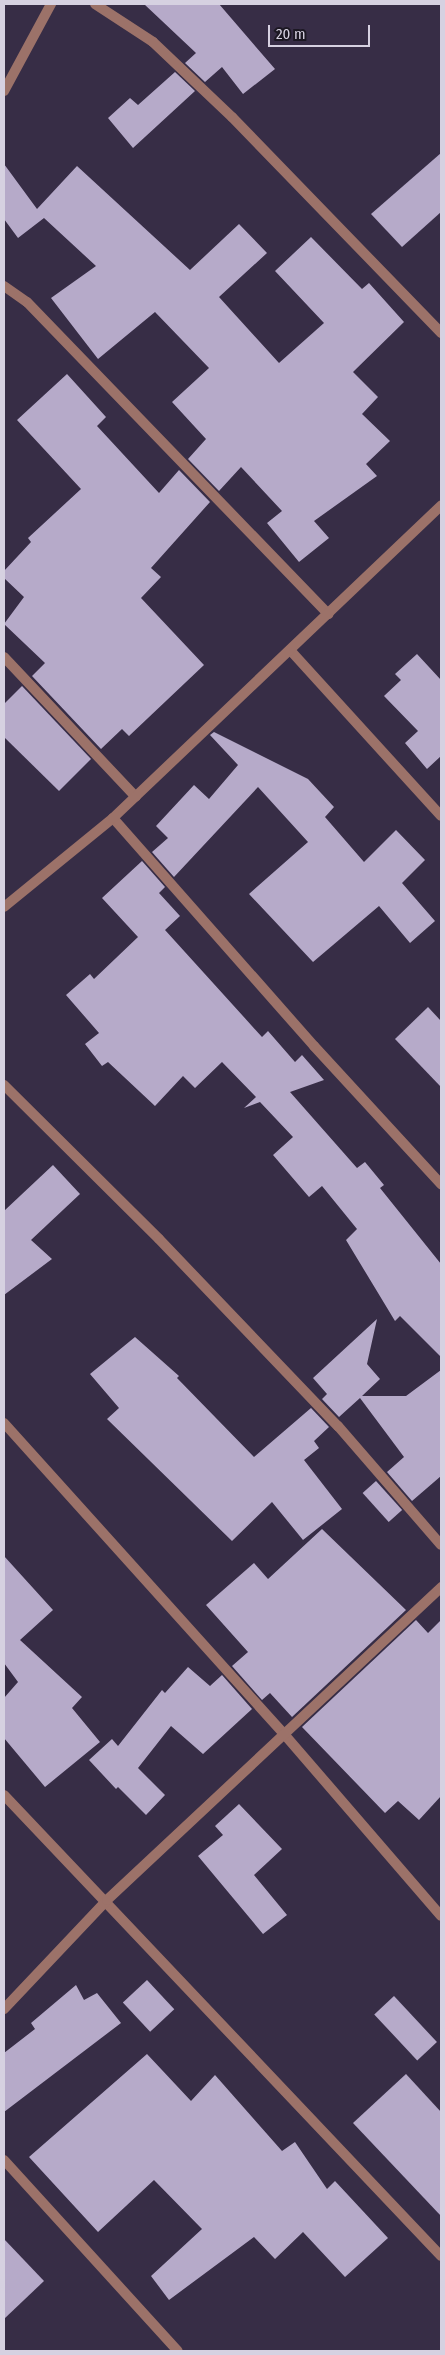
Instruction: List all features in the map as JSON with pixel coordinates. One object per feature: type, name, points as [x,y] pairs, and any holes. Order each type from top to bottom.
[{"type":"street","points":[[4,92],[51,4]]},
{"type":"street","points":[[95,4],[153,42],[225,110],[441,333]]},
{"type":"street","points":[[4,286],[27,302],[328,614]]},
{"type":"street","points":[[4,907],[136,797],[441,506]]},
{"type":"street","points":[[290,650],[441,816]]},
{"type":"street","points":[[4,657],[136,797]]},
{"type":"street","points":[[113,818],[314,1046],[441,1184]]},
{"type":"street","points":[[4,1085],[159,1239],[338,1426],[441,1546]]},
{"type":"street","points":[[4,1423],[284,1734],[441,1916]]},
{"type":"street","points":[[4,2009],[107,1900],[441,1587]]},
{"type":"street","points":[[4,1795],[107,1900],[441,2256]]},
{"type":"street","points":[[4,2160],[178,2351]]},
{"type":"building","points":[[144,4],[219,4],[275,69],[243,94],[222,67],[205,82],[185,63],[196,53]]},
{"type":"building","points":[[175,72],[195,91],[133,148],[108,118],[130,98],[138,105]]},
{"type":"building","points":[[441,153],[441,212],[402,247],[371,214]]},
{"type":"building","points":[[4,164],[37,209],[77,166],[190,270],[239,224],[267,253],[219,297],[279,363],[324,323],[275,271],[311,237],[362,289],[369,283],[404,322],[353,372],[378,397],[362,414],[390,441],[366,464],[377,476],[314,521],[329,538],[299,562],[267,523],[282,511],[241,467],[219,491],[188,459],[206,439],[172,402],[209,368],[155,312],[98,359],[51,298],[96,266],[44,218],[18,238],[4,219]]},
{"type":"building","points":[[67,374],[106,417],[97,426],[159,493],[179,470],[210,502],[151,568],[161,577],[141,598],[204,665],[129,736],[122,729],[101,749],[32,676],[45,663],[4,624],[24,597],[4,578],[4,571],[31,542],[28,538],[81,489],[17,420]]},
{"type":"building","points":[[417,654],[441,680],[441,756],[427,769],[405,743],[418,731],[384,696],[401,680],[395,674]]},
{"type":"building","points":[[22,686],[91,759],[59,791],[4,737],[4,704]]},
{"type":"building","points":[[214,732],[308,779],[334,807],[325,817],[364,862],[396,830],[425,860],[402,883],[435,921],[410,943],[379,906],[313,962],[249,894],[308,842],[258,787],[174,877],[152,852],[168,838],[156,826],[194,785],[209,799],[238,765],[210,735]]},
{"type":"building","points":[[142,861],[165,887],[159,893],[180,916],[165,930],[262,1037],[268,1031],[295,1062],[302,1055],[324,1080],[290,1092],[357,1168],[365,1162],[384,1185],[380,1188],[441,1264],[441,1357],[400,1316],[395,1321],[346,1240],[357,1229],[322,1186],[309,1197],[273,1155],[293,1137],[260,1102],[244,1108],[256,1097],[222,1062],[195,1088],[183,1076],[155,1106],[108,1062],[102,1066],[85,1044],[99,1033],[66,995],[90,974],[94,979],[138,937],[102,898]]},
{"type":"building","points":[[428,1007],[441,1021],[441,1087],[395,1039]]},
{"type":"building","points":[[53,1165],[80,1194],[31,1240],[52,1259],[4,1295],[4,1211]]},
{"type":"building","points":[[377,1319],[367,1364],[380,1379],[362,1396],[406,1396],[441,1370],[441,1476],[412,1501],[387,1472],[404,1457],[360,1398],[339,1417],[322,1399],[327,1394],[313,1378]]},
{"type":"building","points":[[135,1337],[179,1376],[177,1378],[254,1457],[311,1408],[329,1427],[314,1441],[319,1448],[304,1460],[342,1509],[303,1540],[272,1502],[232,1541],[107,1419],[119,1408],[90,1374]]},
{"type":"building","points":[[376,1481],[402,1510],[389,1522],[363,1493]]},
{"type":"building","points":[[322,1529],[406,1610],[292,1717],[270,1693],[262,1700],[232,1666],[248,1652],[206,1605],[254,1563],[268,1579]]},
{"type":"building","points":[[4,1556],[53,1610],[20,1640],[82,1697],[72,1708],[100,1742],[45,1787],[4,1738],[4,1698],[18,1682],[4,1663]]},
{"type":"building","points":[[416,1620],[428,1633],[441,1620],[441,1796],[419,1820],[398,1801],[385,1813],[302,1727]]},
{"type":"building","points":[[188,1667],[210,1686],[222,1675],[252,1709],[203,1754],[171,1726],[138,1768],[165,1795],[146,1815],[118,1787],[116,1789],[89,1760],[112,1739],[118,1746],[162,1690],[165,1693]]},
{"type":"building","points":[[239,1804],[282,1849],[254,1875],[287,1915],[263,1934],[198,1856],[223,1835],[215,1826]]},
{"type":"building","points":[[147,1980],[174,2009],[150,2032],[123,2003]]},
{"type":"building","points":[[76,1985],[84,2000],[97,1993],[121,2023],[4,2112],[4,2053],[35,2029],[31,2023]]},
{"type":"building","points":[[394,1996],[437,2042],[417,2060],[374,2014]]},
{"type":"building","points":[[147,2054],[191,2101],[215,2075],[282,2151],[295,2142],[327,2189],[335,2181],[388,2238],[345,2277],[303,2232],[275,2259],[254,2237],[169,2300],[151,2276],[202,2229],[154,2180],[98,2232],[29,2157]]},
{"type":"building","points":[[406,2074],[441,2112],[441,2216],[353,2123]]},
{"type":"building","points":[[4,2239],[44,2281],[4,2319]]}]
